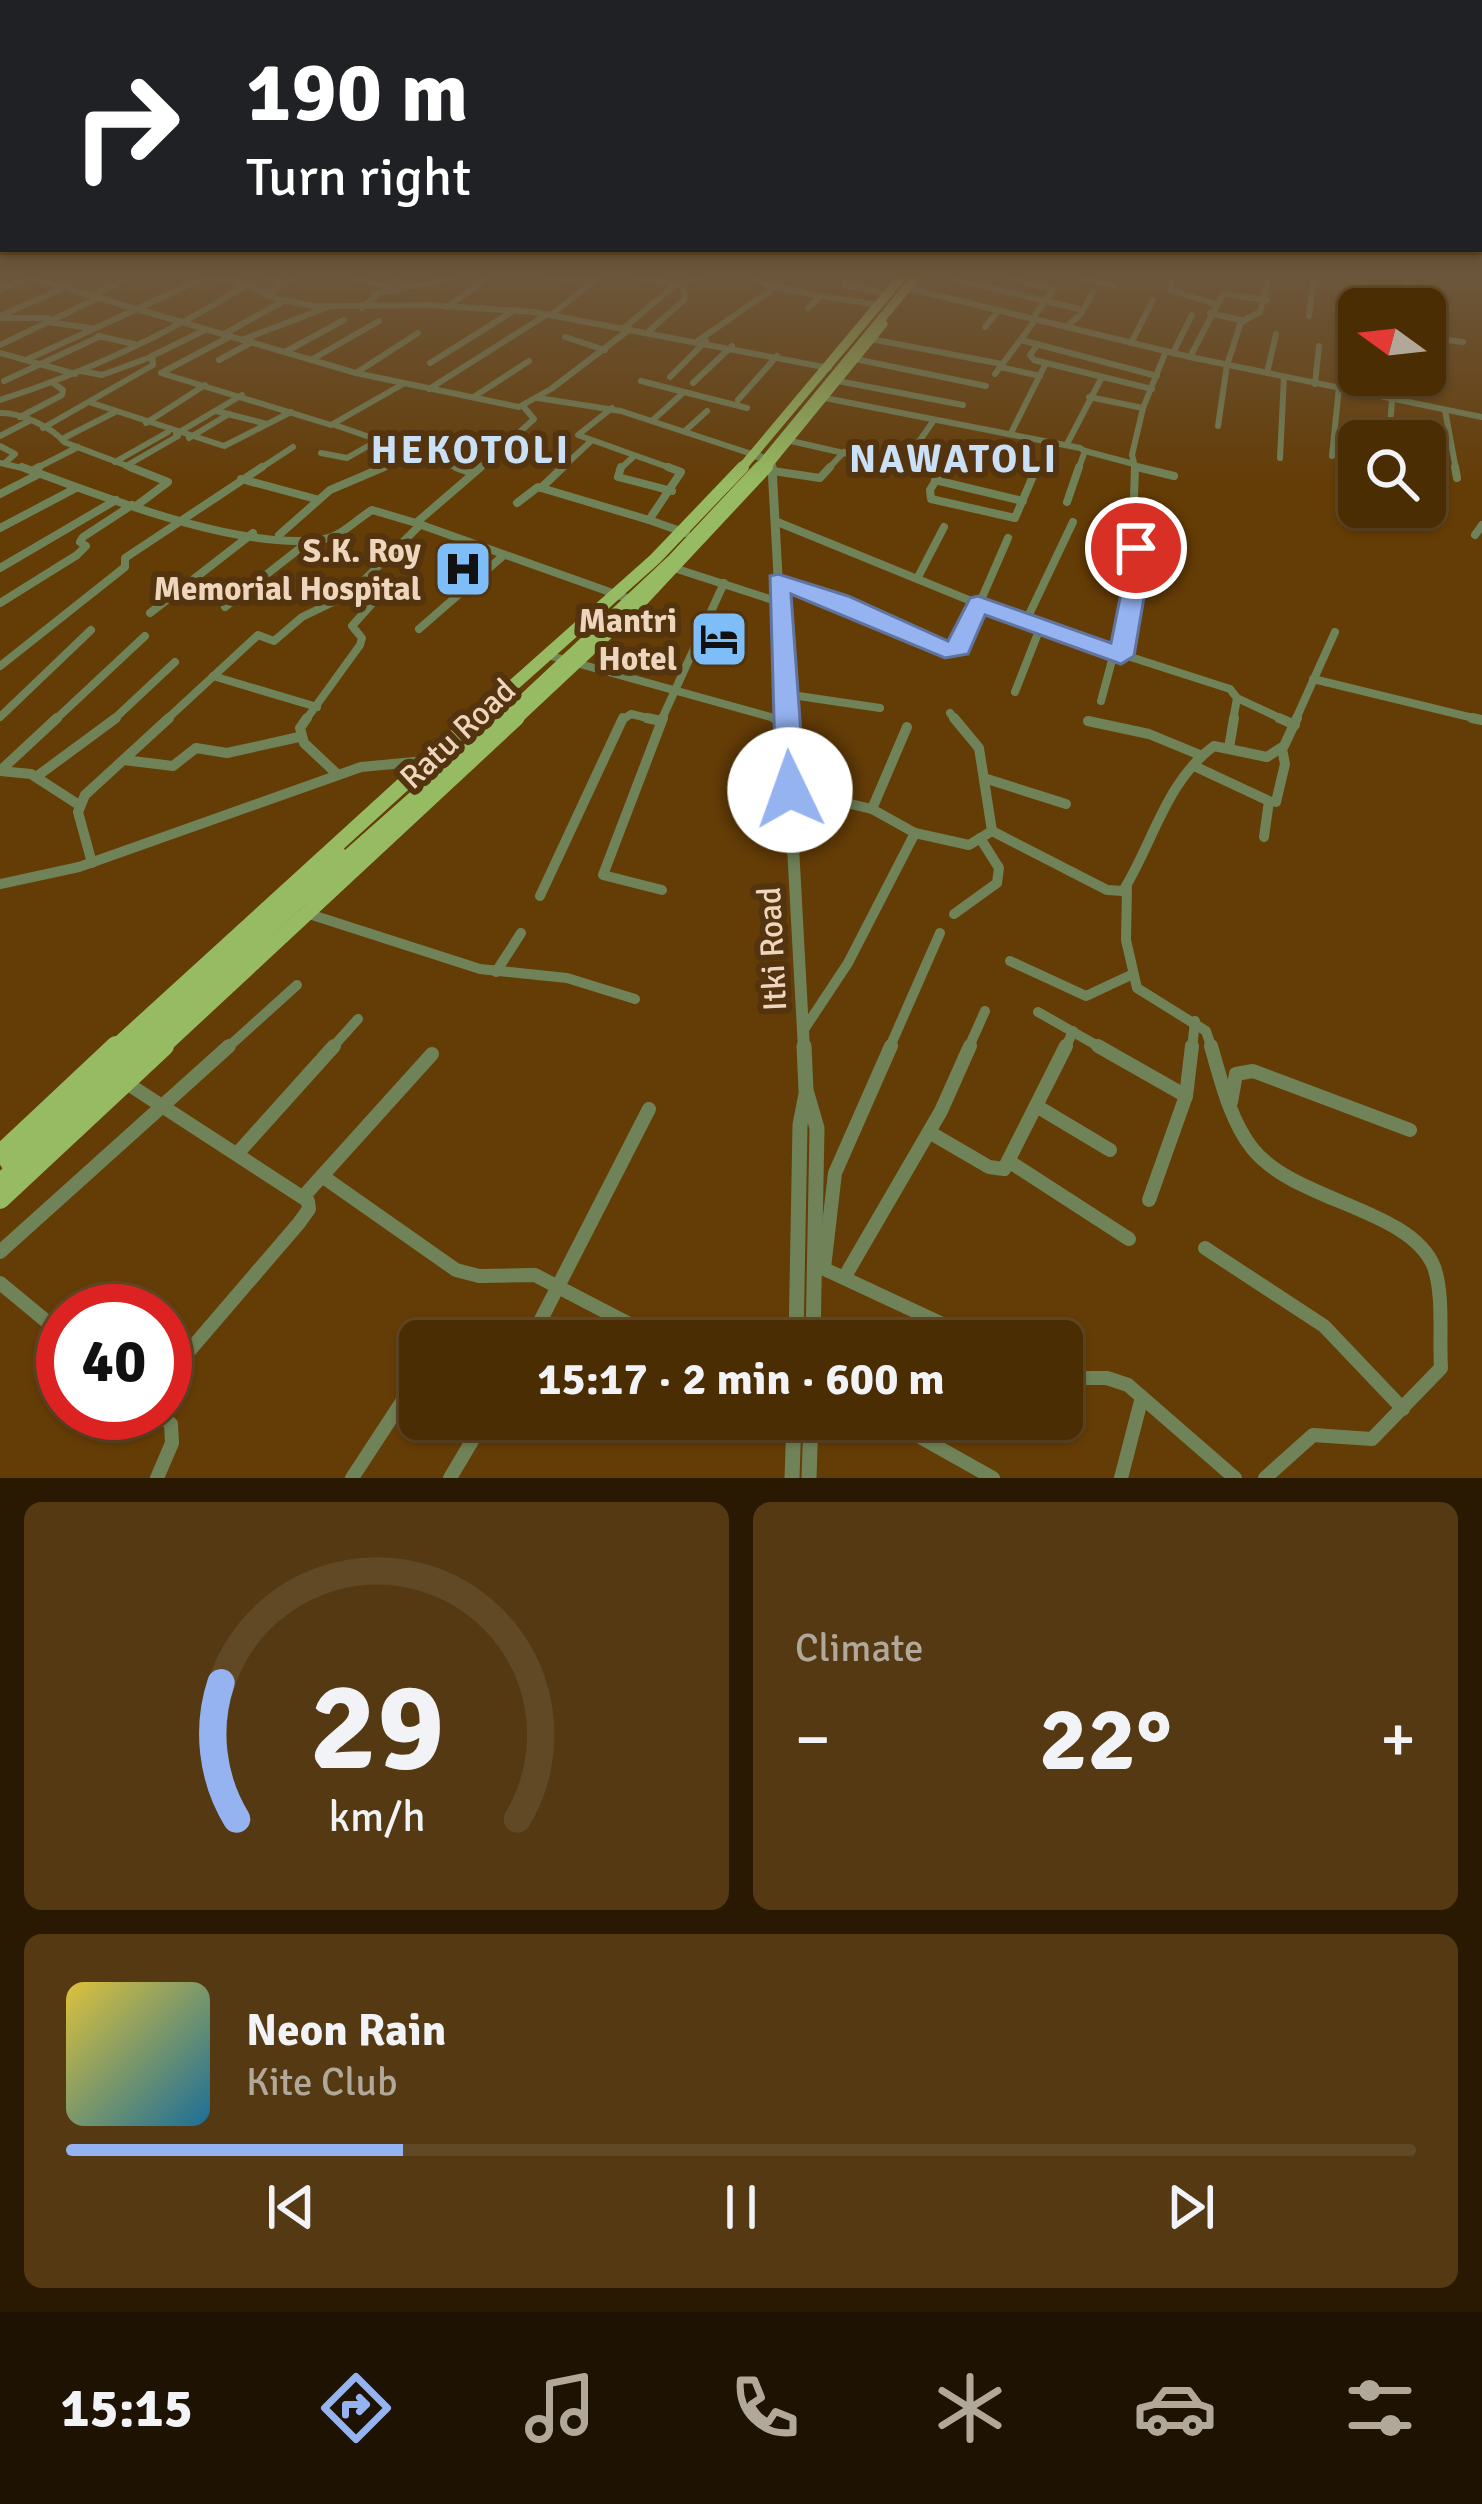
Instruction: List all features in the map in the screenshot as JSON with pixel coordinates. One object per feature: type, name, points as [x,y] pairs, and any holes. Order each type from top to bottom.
[{"type":"main road","name":"Ratu Road","points":[[0,1199],[640,604],[767,463],[845,347]]},
{"type":"main road","points":[[0,1185],[7,1164],[530,695],[672,560],[774,452],[858,347]]},
{"type":"main road","name":"Ratu Road","points":[[7,1164],[281,891],[551,656],[682,532],[767,463],[865,347]]},
{"type":"street","points":[[26,360],[52,347]]},
{"type":"street","points":[[2,380],[78,347]]},
{"type":"street","points":[[0,400],[52,383],[129,347]]},
{"type":"street","points":[[0,349],[26,360],[102,375],[171,347]]},
{"type":"street","points":[[207,347],[161,373],[242,395],[472,473]]},
{"type":"street","points":[[219,360],[238,347]]},
{"type":"street","points":[[79,805],[258,635],[274,641],[302,616],[320,612],[356,587],[472,473],[530,425],[533,416],[523,406],[403,384],[270,347]]},
{"type":"street","points":[[286,352],[295,347]]},
{"type":"street","points":[[310,360],[333,347]]},
{"type":"street","points":[[356,373],[396,347]]},
{"type":"street","points":[[430,363],[456,347]]},
{"type":"street","points":[[429,389],[498,347]]},
{"type":"street","points":[[596,347],[605,350]]},
{"type":"street","points":[[523,406],[608,347]]},
{"type":"street","points":[[670,377],[697,347]]},
{"type":"street","points":[[692,383],[731,347]]},
{"type":"street","points":[[736,347],[845,371]]},
{"type":"street","points":[[906,347],[1040,376]]},
{"type":"street","points":[[999,368],[1016,347]]},
{"type":"street","points":[[1036,347],[1030,357],[1046,364],[1152,389]]},
{"type":"street","points":[[1049,347],[1157,376]]},
{"type":"street","points":[[1148,347],[1338,388]]},
{"type":"street","points":[[1101,701],[1118,654],[1138,568],[1132,455],[1143,408],[1172,347]]},
{"type":"street","points":[[1190,357],[1195,347]]},
{"type":"street","points":[[1218,426],[1235,347]]},
{"type":"street","points":[[1268,373],[1273,347]]},
{"type":"street","points":[[1316,384],[1319,347]]},
{"type":"street","points":[[738,400],[777,356]]},
{"type":"street","points":[[43,428],[153,365],[151,357]]},
{"type":"street","points":[[855,359],[986,386]]},
{"type":"street","points":[[475,396],[529,361]]},
{"type":"street","points":[[1012,431],[1046,364]]},
{"type":"street","points":[[1280,458],[1284,376]]},
{"type":"street","points":[[1066,444],[1102,377]]},
{"type":"street","points":[[2,380],[25,392]]},
{"type":"street","points":[[641,381],[747,407]]},
{"type":"street","points":[[838,381],[963,405]]},
{"type":"street","points":[[0,436],[62,395],[52,383]]},
{"type":"street","points":[[1117,405],[1127,383]]},
{"type":"street","points":[[334,425],[403,384]]},
{"type":"street","points":[[146,423],[205,386]]},
{"type":"street","points":[[653,420],[684,392]]},
{"type":"street","points":[[126,466],[242,395]]},
{"type":"street","points":[[1332,456],[1340,396]]},
{"type":"street","points":[[1373,396],[1482,416]]},
{"type":"street","points":[[1090,397],[1143,408]]},
{"type":"street","points":[[538,398],[576,399],[612,408],[820,478],[844,452]]},
{"type":"street","points":[[825,398],[990,432],[1012,431],[1174,476]]},
{"type":"street","points":[[1391,420],[1392,400]]},
{"type":"street","points":[[92,403],[227,446],[291,412]]},
{"type":"street","points":[[612,408],[579,432],[591,442],[681,472],[650,520]]},
{"type":"street","points":[[1445,410],[1456,478]]},
{"type":"street","points":[[216,411],[267,424]]},
{"type":"street","points":[[685,431],[707,411]]},
{"type":"street","points":[[0,412],[168,482],[80,539],[86,546],[77,555],[0,603]]},
{"type":"street","points":[[62,440],[115,412]]},
{"type":"street","points":[[115,462],[229,414]]},
{"type":"street","points":[[902,466],[934,420]]},
{"type":"street","points":[[790,441],[902,466],[1022,501]]},
{"type":"street","points":[[321,453],[347,458],[375,442]]},
{"type":"street","points":[[517,502],[542,488],[591,442]]},
{"type":"street","points":[[0,446],[15,454],[3,462]]},
{"type":"street","points":[[0,494],[78,447]]},
{"type":"street","points":[[0,666],[123,569],[125,558],[293,447]]},
{"type":"street","points":[[1066,502],[1085,451]]},
{"type":"street","points":[[953,452],[928,493],[931,499],[1015,518],[1033,476]]},
{"type":"street","points":[[279,536],[316,499],[413,455]]},
{"type":"street","points":[[634,456],[619,469],[618,477],[672,491]]},
{"type":"street","points":[[3,462],[116,500],[253,533],[334,536],[372,510],[640,604]]},
{"type":"street","name":"Itki Road","points":[[767,463],[775,521],[806,1090]]},
{"type":"street","points":[[241,479],[316,499]]},
{"type":"street","points":[[0,528],[76,488]]},
{"type":"street","points":[[542,488],[703,539]]},
{"type":"street","points":[[0,568],[116,500]]},
{"type":"street","points":[[775,521],[1025,623],[1222,686],[1295,725]]},
{"type":"street","points":[[1025,623],[1072,522]]},
{"type":"street","points":[[1475,535],[1482,525]]},
{"type":"street","points":[[917,580],[944,527]]},
{"type":"street","points":[[150,613],[253,533]]},
{"type":"street","points":[[225,607],[314,538]]},
{"type":"street","points":[[778,582],[840,602],[953,651],[959,648],[1008,538]]},
{"type":"street","points":[[419,629],[504,555]]},
{"type":"street","points":[[674,568],[779,602]]},
{"type":"street","points":[[662,890],[603,875],[673,690],[724,584]]},
{"type":"street","points":[[299,737],[300,728],[360,646],[355,621],[378,597],[356,587]]},
{"type":"street","points":[[1015,692],[1040,628]]},
{"type":"street","points":[[0,717],[91,630]]},
{"type":"street","points":[[992,831],[1107,890],[1123,891],[1151,834],[1197,760],[1214,746],[1267,757],[1282,748],[1335,632]]},
{"type":"street","points":[[0,771],[145,636]]},
{"type":"street","points":[[551,656],[786,721]]},
{"type":"street","points":[[36,777],[133,704],[175,662]]},
{"type":"street","points":[[212,676],[317,707]]},
{"type":"street","points":[[1313,679],[1482,720]]},
{"type":"street","points":[[784,694],[880,708]]},
{"type":"street","points":[[1229,748],[1237,698]]},
{"type":"street","points":[[540,896],[622,718],[631,713],[661,722]]},
{"type":"street","points":[[950,713],[977,743],[992,831]]},
{"type":"street","points":[[1088,722],[1149,734],[1269,801],[1264,837]]},
{"type":"street","points":[[872,809],[907,727]]},
{"type":"street","points":[[124,760],[173,766],[196,748],[227,753],[299,737]]},
{"type":"street","points":[[299,737],[337,774]]},
{"type":"street","points":[[1276,802],[1285,764],[1282,748]]},
{"type":"street","points":[[0,884],[47,877],[92,863],[337,774],[384,763],[431,761]]},
{"type":"street","points":[[0,771],[36,777],[79,805],[92,863]]},
{"type":"street","points":[[984,778],[1066,804]]},
{"type":"street","points":[[790,790],[872,809],[915,833],[963,845],[992,831]]},
{"type":"street","points":[[802,1031],[848,963],[915,833]]},
{"type":"street","points":[[954,914],[993,889],[1000,874],[980,838]]},
{"type":"street","points":[[1127,887],[1131,976],[1145,997],[1195,1021],[1213,1046],[1230,1107],[1253,1150],[1271,1166],[1333,1202],[1418,1240],[1435,1269],[1442,1367],[1372,1439],[1360,1441],[1323,1432],[1310,1437],[1271,1477]]},
{"type":"street","points":[[307,913],[496,971],[566,978],[634,999]]},
{"type":"street","points":[[496,971],[521,933]]},
{"type":"street","points":[[815,1320],[835,1173],[940,933]]},
{"type":"street","points":[[1010,961],[1086,996],[1131,976]]},
{"type":"street","points":[[0,1252],[297,985]]},
{"type":"street","points":[[844,1278],[929,1132],[985,1011]]},
{"type":"street","points":[[1038,1012],[1186,1096]]},
{"type":"street","points":[[237,1154],[358,1019]]},
{"type":"street","points":[[1149,1200],[1186,1096],[1195,1021]]},
{"type":"street","points":[[929,1132],[998,1170],[1010,1162],[1073,1031]]},
{"type":"street","points":[[303,1197],[432,1054]]},
{"type":"street","points":[[1230,1107],[1236,1074],[1253,1071],[1410,1130]]},
{"type":"street","points":[[124,1082],[303,1197],[309,1209],[192,1348]]},
{"type":"street","points":[[806,1090],[817,1128],[820,1267]]},
{"type":"street","points":[[796,1320],[800,1125],[806,1090]]},
{"type":"street","points":[[1038,1107],[1110,1150]]},
{"type":"street","points":[[542,1320],[649,1109]]},
{"type":"street","points":[[1010,1162],[1130,1239]]},
{"type":"street","points":[[322,1176],[432,1258],[456,1270],[477,1280],[525,1272],[622,1320]]},
{"type":"street","points":[[1205,1249],[1324,1326],[1403,1409]]},
{"type":"street","points":[[820,1267],[934,1320]]},
{"type":"street","points":[[0,1282],[36,1312]]},
{"type":"street","points":[[1083,1379],[1118,1380],[1235,1478]]},
{"type":"street","points":[[1121,1478],[1142,1397]]},
{"type":"street","points":[[352,1478],[399,1406]]},
{"type":"street","points":[[162,1473],[172,1440]]},
{"type":"street","points":[[450,1478],[473,1440]]},
{"type":"street","points":[[792,1478],[793,1440]]},
{"type":"street","points":[[809,1478],[810,1440]]},
{"type":"street","points":[[925,1440],[992,1478]]},
{"type":"place","name":"S.K. Roy Memorial Hospital","points":[[463,569]]},
{"type":"place","name":"Mantri Hotel","points":[[719,639]]},
{"type":"district","name":"HEKOTOLI","points":[[471,449]]},
{"type":"district","name":"NAWATOLI","points":[[954,458]]},
{"type":"route","points":[[790,790],[778,582],[840,602],[945,650],[959,648],[978,604],[1121,656],[1138,568],[1136,548]]}]
